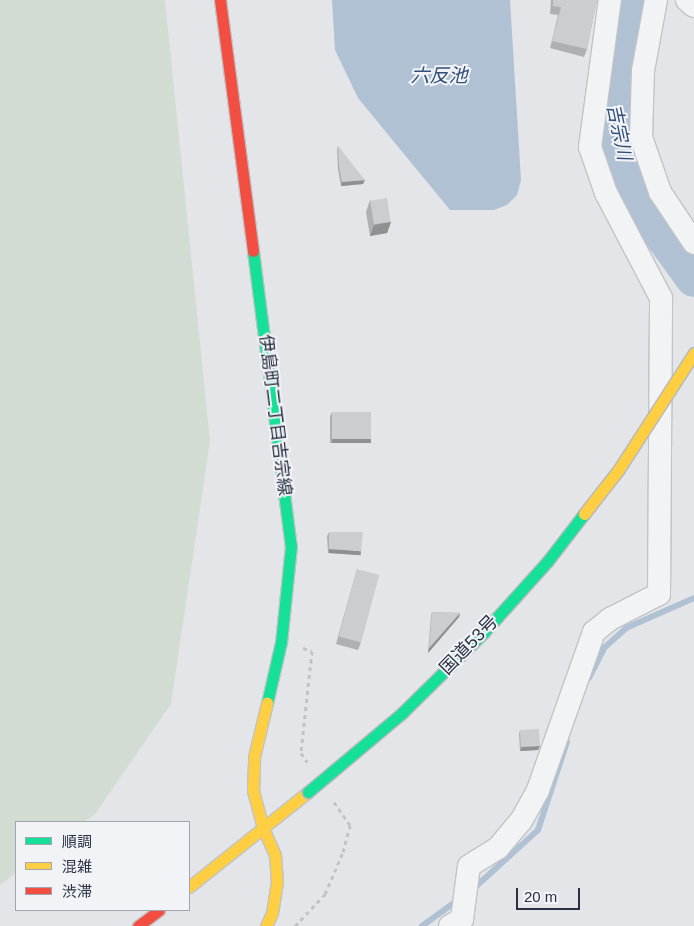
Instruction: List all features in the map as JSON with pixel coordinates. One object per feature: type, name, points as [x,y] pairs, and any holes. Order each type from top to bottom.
[{"type":"main road","name":"伊島町二丁目吉宗線","points":[[220,0],[291,546],[281,642],[260,723],[254,756],[254,791],[263,828],[275,855],[277,883],[272,913],[266,926]]},
{"type":"main road","name":"国道53号","points":[[190,886],[308,792],[402,713],[484,633],[547,562],[619,470],[694,352]]},
{"type":"main road","points":[[138,926],[158,911]]},
{"type":"street","points":[[450,926],[462,919],[469,866],[498,848],[521,822],[538,790],[594,632],[610,619],[659,594],[661,298],[606,193],[590,146],[610,0]]},
{"type":"street","points":[[656,0],[643,71],[641,137],[660,192],[694,243]]},
{"type":"street","points":[[687,0],[694,6]]},
{"type":"shaded area","points":[[0,0],[165,0],[210,441],[171,704],[95,814],[85,821],[15,821],[15,874],[0,885]]},
{"type":"water","name":"六反池","points":[[332,0],[510,0],[521,180],[517,195],[507,205],[494,210],[450,210],[358,98],[335,50]]},
{"type":"building","points":[[553,0],[597,0],[587,49],[552,41],[561,7],[553,6]]},
{"type":"building","points":[[338,146],[365,180],[342,182]]},
{"type":"building","points":[[387,198],[391,222],[374,224],[370,201]]},
{"type":"building","points":[[332,412],[371,412],[371,439],[332,439]]},
{"type":"building","points":[[329,532],[363,532],[361,551],[329,549]]},
{"type":"building","points":[[357,569],[379,575],[361,643],[339,637]]},
{"type":"building","points":[[432,612],[460,613],[429,648]]},
{"type":"building","points":[[539,729],[540,746],[521,747],[520,730]]},
{"type":"waterway","name":"吉宗川","points":[[629,0],[610,87],[620,153],[641,204],[694,277]]},
{"type":"waterway","points":[[589,678],[604,648],[626,628],[694,598]]},
{"type":"waterway","points":[[472,890],[538,830],[567,742]]},
{"type":"waterway","points":[[422,926],[458,900]]},
{"type":"traffic: fast","points":[[253,251],[291,546],[281,642],[267,703]]},
{"type":"traffic: fast","points":[[308,792],[402,713],[483,633],[547,562],[584,514]]},
{"type":"traffic: slow","points":[[584,514],[619,469],[694,353]]},
{"type":"traffic: slow","points":[[266,926],[272,913],[277,883],[275,855],[263,828],[253,791],[254,757],[267,703]]},
{"type":"traffic: slow","points":[[190,886],[308,792]]},
{"type":"traffic: jam","points":[[220,0],[253,251]]},
{"type":"traffic: jam","points":[[138,926],[158,911]]}]
